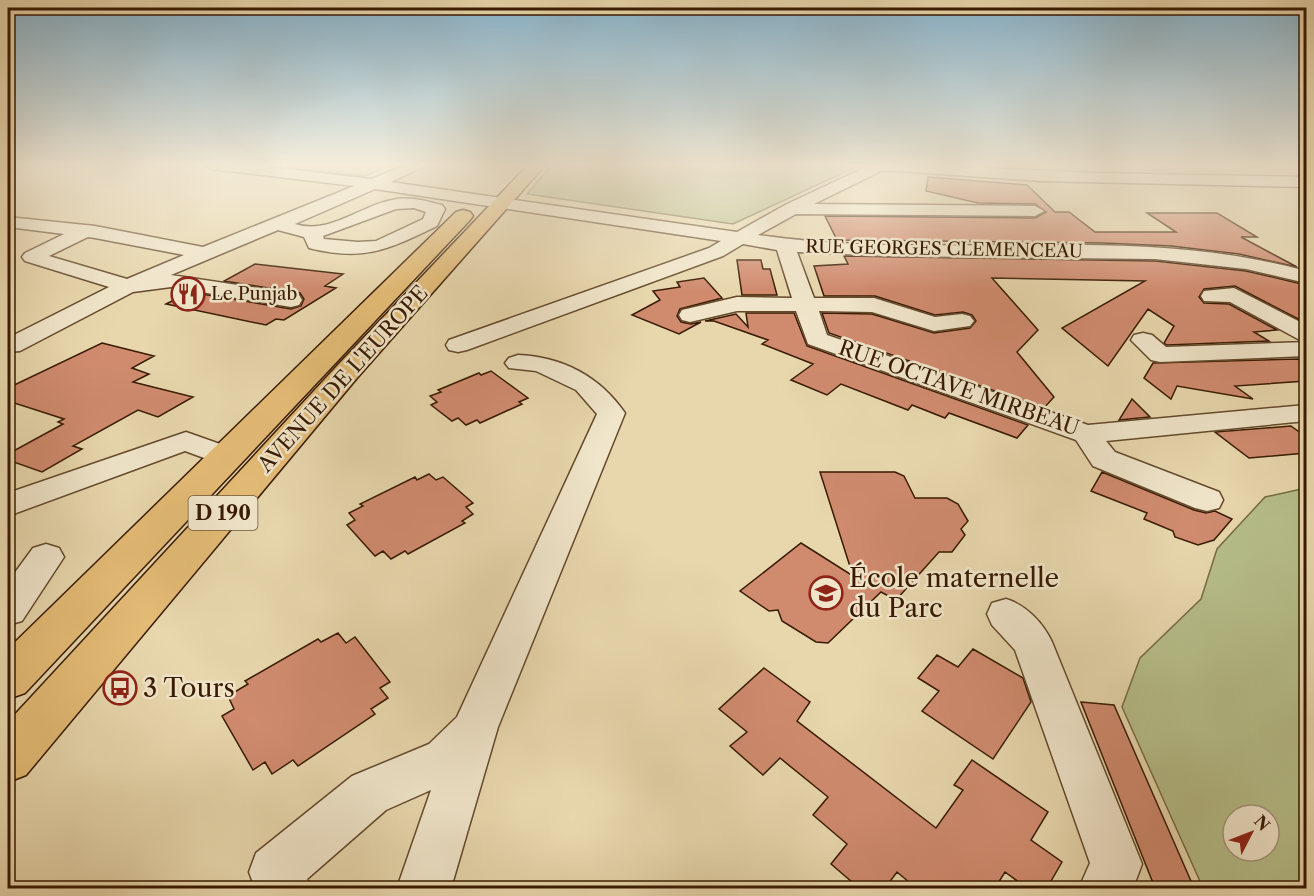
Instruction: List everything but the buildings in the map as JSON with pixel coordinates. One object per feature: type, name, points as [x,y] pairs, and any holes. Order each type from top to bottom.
[{"type":"main road","name":"AVENUE DE L'EUROPE","points":[[8,758],[347,372],[484,207]]},
{"type":"main road","name":"AVENUE DE L'EUROPE","points":[[8,679],[226,457],[486,207]]},
{"type":"street","points":[[9,347],[128,286],[258,230],[279,224],[319,207]]},
{"type":"street","points":[[343,225],[380,207]]},
{"type":"street","points":[[279,224],[293,232],[314,234],[363,221],[394,207]]},
{"type":"street","points":[[380,246],[401,232],[408,222],[425,214],[427,210],[409,207]]},
{"type":"street","points":[[380,246],[431,222],[436,209],[430,207]]},
{"type":"street","points":[[459,207],[480,212]]},
{"type":"street","points":[[458,345],[716,252],[795,207]]},
{"type":"street","points":[[791,209],[1035,211]]},
{"type":"street","name":"RUE GEORGES CLEMENCEAU","points":[[480,212],[545,211]]},
{"type":"street","name":"RUE GEORGES CLEMENCEAU","points":[[480,212],[545,211],[785,245],[846,250],[1172,252],[1226,257],[1306,277]]},
{"type":"street","points":[[314,234],[316,244],[358,248],[380,246],[408,248],[415,246],[438,227],[480,212]]},
{"type":"street","points":[[8,222],[85,231],[204,253],[243,250]]},
{"type":"street","points":[[9,347],[243,250],[279,233],[279,224]]},
{"type":"street","points":[[85,231],[32,257],[128,286],[181,277],[291,300]]},
{"type":"street","name":"RUE OCTAVE MIRBEAU","points":[[785,245],[817,339],[1086,434],[1306,413]]},
{"type":"street","points":[[181,277],[211,258],[204,253]]},
{"type":"street","points":[[1212,296],[1234,295],[1306,333]]},
{"type":"street","points":[[690,315],[737,304],[874,305],[934,324],[962,321]]},
{"type":"street","points":[[1143,340],[1161,355],[1306,349]]},
{"type":"street","points":[[424,888],[476,727],[611,413],[585,384],[541,364],[518,363]]},
{"type":"street","points":[[1086,434],[1104,459],[1207,500]]},
{"type":"street","points":[[8,504],[186,441],[226,457]]},
{"type":"street","points":[[8,610],[46,557]]},
{"type":"street","points":[[1006,614],[1032,642],[1116,864],[1106,888]]},
{"type":"street","points":[[284,888],[275,872],[369,793],[446,760],[476,727]]},
{"type":"green space","points":[[615,207],[770,207],[733,224]]},
{"type":"green space","points":[[1306,488],[1306,888],[1203,888],[1122,707],[1140,658],[1201,599],[1217,549],[1265,497]]},
{"type":"place","name":"Le Punjab","points":[[188,294]]},
{"type":"place","name":"École maternelle du Parc","points":[[826,593]]},
{"type":"place","name":"3 Tours","points":[[120,688]]}]
